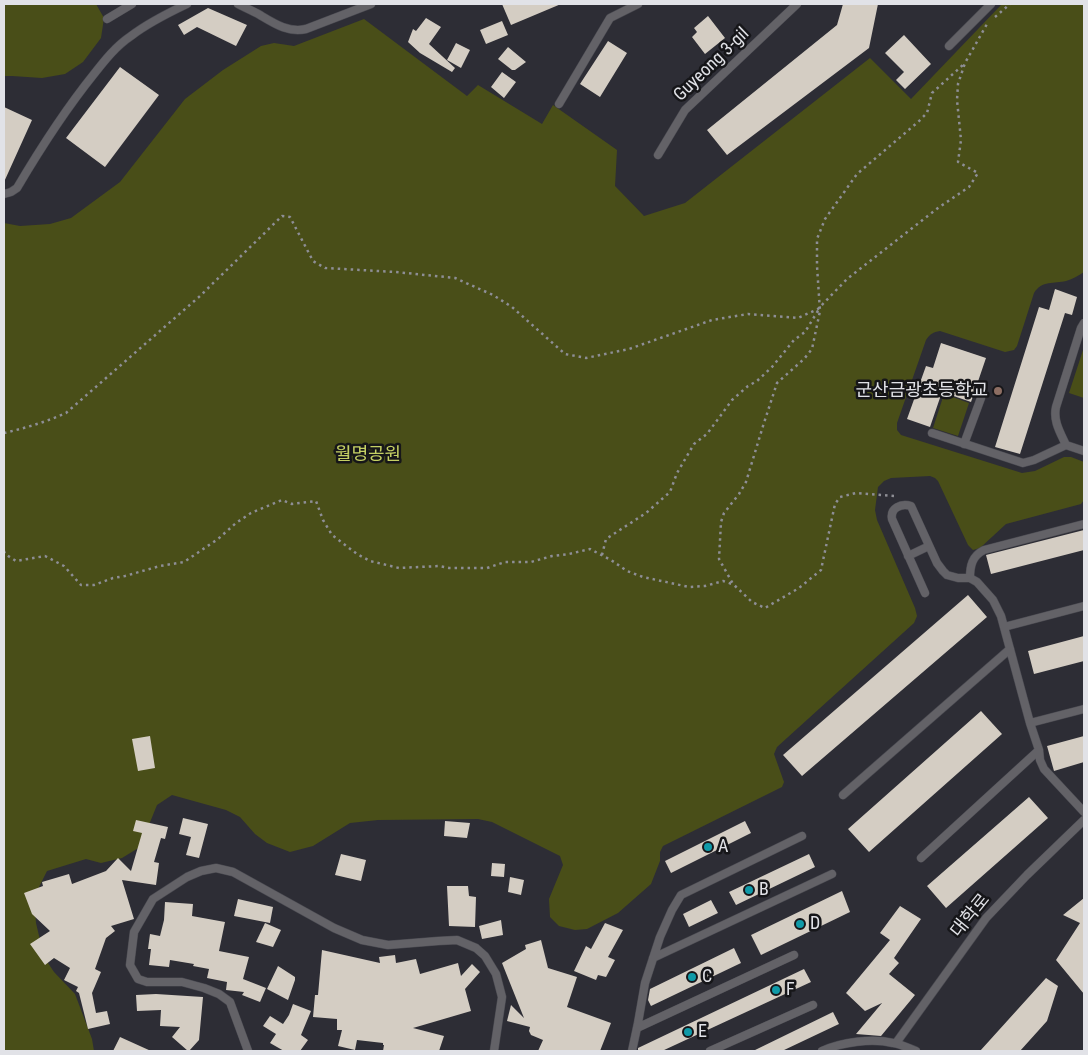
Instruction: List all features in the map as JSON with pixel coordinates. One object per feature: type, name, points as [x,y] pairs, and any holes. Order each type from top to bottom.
[{"type":"lane","points":[[108,19],[132,4]]},
{"type":"lane","points":[[4,194],[17,188],[80,91],[108,57],[130,36],[187,4]]},
{"type":"lane","points":[[238,4],[277,25],[299,31],[371,4]]},
{"type":"lane","points":[[559,104],[610,18],[638,4]]},
{"type":"lane","name":"Guyeong 3-gil","points":[[658,155],[685,110],[798,4]]},
{"type":"lane","points":[[949,46],[991,4]]},
{"type":"lane","points":[[1066,445],[1055,421],[1056,407],[1084,323]]},
{"type":"lane","points":[[964,444],[981,398]]},
{"type":"lane","points":[[932,433],[1023,463],[1066,445],[1084,451]]},
{"type":"lane","points":[[925,593],[891,516],[896,508],[900,506],[911,506],[937,563],[943,571],[947,575],[958,578],[970,578],[977,582],[993,600],[1001,616],[1039,750],[1040,760],[1044,769],[1084,812]]},
{"type":"lane","points":[[970,578],[971,566],[975,556],[984,550],[1084,524]]},
{"type":"lane","points":[[908,556],[929,546]]},
{"type":"lane","points":[[1004,627],[1084,606]]},
{"type":"lane","points":[[843,795],[1010,649]]},
{"type":"lane","points":[[1030,723],[1084,709]]},
{"type":"lane","points":[[921,858],[1039,750]]},
{"type":"lane","name":"대학로","points":[[896,1043],[986,918],[1084,820]]},
{"type":"lane","points":[[632,1051],[645,983],[660,937],[681,895],[802,836]]},
{"type":"lane","points":[[248,1051],[230,1002],[219,994],[182,982],[147,982],[138,979],[130,965],[134,932],[153,900],[201,870],[216,868],[233,872],[334,928],[362,940],[388,945],[457,940],[476,948],[485,956],[496,974],[502,997],[494,1051]]},
{"type":"lane","points":[[653,958],[832,874]]},
{"type":"lane","points":[[637,1028],[794,955]]},
{"type":"lane","points":[[710,1051],[813,1004]]},
{"type":"lane","points":[[822,1051],[832,1047],[880,1040],[896,1043],[916,1051]]},
{"type":"path","points":[[993,19],[1010,4]]},
{"type":"path","points":[[4,432],[49,421],[66,413],[200,296],[282,216],[290,217],[313,261],[325,268],[455,278],[492,295],[512,307],[565,354],[586,358],[629,350],[712,320],[748,314],[798,318],[818,309],[847,280],[938,208],[969,187],[978,173],[958,162],[961,140],[958,84],[965,63],[988,24]]},
{"type":"path","points":[[897,496],[856,493],[840,497],[835,504],[821,570],[799,588],[765,608],[752,602],[733,584],[719,559],[721,522],[724,513],[740,494],[746,482],[778,383],[804,360],[812,349],[820,312],[817,266],[818,239],[825,219],[857,174],[927,113],[932,92],[965,63]]},
{"type":"path","points":[[602,555],[606,539],[646,513],[670,492],[677,473],[694,444],[707,434],[732,400],[757,381],[794,340],[805,332],[820,307]]},
{"type":"path","points":[[4,551],[5,554],[16,560],[45,556],[64,566],[81,585],[94,584],[160,566],[184,562],[218,539],[251,513],[282,500],[292,504],[316,501],[323,520],[332,535],[357,554],[370,561],[399,568],[439,566],[449,568],[487,568],[505,562],[531,562],[590,549],[627,571],[643,577],[689,587],[705,586],[723,581],[733,584]]},
{"type":"green space","points":[[4,4],[96,4],[104,18],[101,38],[83,62],[65,74],[42,78],[4,76]]},
{"type":"green space","name":"월명공원","points":[[1002,4],[1084,4],[1084,272],[1069,280],[1044,284],[1037,289],[1014,350],[1005,352],[940,331],[930,335],[926,340],[897,423],[897,430],[901,435],[1022,473],[1035,471],[1064,457],[1071,457],[1084,462],[1084,500],[1081,504],[1006,524],[980,548],[973,550],[968,545],[935,478],[930,476],[891,478],[884,481],[878,487],[875,510],[877,520],[915,608],[917,616],[914,623],[777,747],[774,754],[784,782],[782,787],[663,846],[660,852],[660,861],[651,884],[618,913],[587,929],[575,930],[559,926],[550,917],[549,899],[563,865],[560,856],[492,822],[478,819],[378,820],[350,823],[313,846],[290,852],[267,843],[255,834],[240,817],[226,810],[172,795],[157,805],[140,847],[122,858],[101,863],[86,859],[47,871],[34,897],[36,923],[44,957],[54,972],[75,994],[92,1039],[94,1051],[4,1051],[4,223],[20,226],[50,224],[71,218],[120,182],[185,99],[223,70],[261,46],[274,43],[294,46],[364,19],[467,96],[478,85],[542,124],[553,105],[617,150],[615,186],[644,216],[685,203],[870,58],[911,99]]},
{"type":"green space","points":[[1084,347],[1084,398],[1069,393]]},
{"type":"green space","points":[[944,394],[969,403],[958,436],[933,428]]},
{"type":"building","points":[[502,4],[561,4],[511,25]]},
{"type":"building","points":[[843,4],[878,4],[869,48],[727,155],[707,130],[837,25]]},
{"type":"building","points":[[208,8],[247,25],[236,46],[197,27],[184,35],[178,25]]},
{"type":"building","points":[[708,16],[725,38],[705,54],[692,37],[697,32],[694,28]]},
{"type":"building","points":[[426,18],[441,27],[429,44],[455,68],[452,72],[420,53],[408,42],[413,29],[416,31]]},
{"type":"building","points":[[502,21],[508,35],[486,44],[480,30]]},
{"type":"building","points":[[904,35],[931,64],[905,89],[896,80],[904,72],[885,53]]},
{"type":"building","points":[[608,41],[627,53],[600,97],[580,84]]},
{"type":"building","points":[[456,43],[470,50],[461,68],[447,60]]},
{"type":"building","points":[[508,47],[526,62],[515,70],[512,70],[498,59]]},
{"type":"building","points":[[120,67],[159,95],[105,167],[66,138]]},
{"type":"building","points":[[502,72],[516,82],[504,98],[491,87]]},
{"type":"building","points":[[4,107],[32,120],[4,182]]},
{"type":"building","points":[[1055,289],[1077,297],[1072,315],[1065,313],[1020,454],[995,447],[1039,307],[1049,310]]},
{"type":"building","points":[[941,343],[986,358],[971,402],[942,392],[930,427],[907,419],[926,366],[933,368]]},
{"type":"building","points":[[1084,530],[1084,550],[991,574],[986,555]]},
{"type":"building","points":[[968,595],[987,617],[802,776],[783,755]]},
{"type":"building","points":[[1084,636],[1084,661],[1034,674],[1028,651]]},
{"type":"building","points":[[981,711],[1002,734],[869,852],[848,829]]},
{"type":"building","points":[[150,736],[155,768],[138,771],[132,739]]},
{"type":"building","points":[[1084,736],[1084,762],[1054,771],[1047,746]]},
{"type":"building","points":[[1029,797],[1048,818],[946,908],[927,886]]},
{"type":"building","points":[[183,818],[208,824],[199,858],[186,855],[191,837],[179,834]]},
{"type":"building","points":[[136,820],[168,827],[165,839],[161,838],[154,862],[159,863],[156,885],[122,880],[134,919],[111,926],[115,931],[106,938],[95,969],[101,972],[92,993],[96,1013],[107,1011],[110,1024],[88,1029],[79,993],[76,991],[78,987],[64,980],[70,968],[54,958],[45,965],[30,944],[50,931],[32,914],[24,893],[43,886],[42,882],[69,874],[72,884],[106,871],[118,858],[131,871],[142,833],[133,831]]},
{"type":"building","points":[[445,821],[470,823],[467,838],[444,836]]},
{"type":"building","name":"A","points":[[745,821],[751,833],[671,873],[665,861]]},
{"type":"building","points":[[341,854],[366,860],[361,881],[335,875]]},
{"type":"building","name":"B","points":[[809,854],[815,867],[736,905],[729,892]]},
{"type":"building","points":[[492,863],[505,864],[504,877],[491,876]]},
{"type":"building","points":[[510,877],[524,880],[521,895],[508,892]]},
{"type":"building","points":[[447,886],[468,886],[469,896],[476,897],[475,927],[449,926]]},
{"type":"building","name":"D","points":[[842,891],[850,912],[761,955],[751,935]]},
{"type":"building","points":[[1084,898],[1084,994],[1056,960],[1080,923],[1063,915]]},
{"type":"building","points":[[238,899],[273,907],[270,923],[234,916]]},
{"type":"building","points":[[711,900],[718,913],[689,927],[683,914]]},
{"type":"building","points":[[165,902],[193,904],[192,916],[225,922],[219,951],[249,957],[243,979],[266,988],[260,1002],[242,995],[244,992],[226,990],[227,982],[207,978],[209,969],[193,966],[194,964],[170,960],[169,967],[149,965],[151,949],[148,949],[150,934],[160,936],[164,920]]},
{"type":"building","points":[[900,906],[921,919],[894,958],[899,963],[889,974],[915,995],[881,1036],[856,1034],[882,1003],[865,1011],[846,993],[890,940],[880,933]]},
{"type":"building","points":[[501,920],[503,935],[482,939],[479,926]]},
{"type":"building","points":[[265,923],[281,930],[273,947],[256,942]]},
{"type":"building","points":[[605,923],[623,930],[608,957],[615,960],[606,977],[598,975],[596,980],[574,971],[586,946],[591,949]]},
{"type":"building","points":[[541,940],[548,968],[577,977],[567,1007],[611,1023],[600,1051],[538,1051],[543,1040],[531,1035],[530,1027],[507,1021],[511,1005],[524,1018],[502,963],[526,949],[525,945]]},
{"type":"building","name":"C","points":[[734,948],[741,963],[651,1006],[648,1000],[650,989]]},
{"type":"building","points":[[322,950],[380,963],[379,957],[395,955],[396,963],[416,959],[420,974],[458,963],[461,976],[472,964],[480,972],[465,989],[471,1011],[413,1028],[444,1036],[439,1051],[383,1051],[383,1043],[357,1040],[355,1050],[338,1046],[342,1030],[337,1030],[337,1019],[313,1017],[315,995],[318,995]]},
{"type":"building","points":[[278,966],[295,977],[288,1000],[267,989]]},
{"type":"building","points":[[804,969],[811,982],[662,1051],[638,1051],[638,1048]]},
{"type":"building","points":[[1046,978],[1058,986],[1047,1021],[1020,1051],[980,1051]]},
{"type":"building","points":[[156,994],[203,997],[199,1040],[189,1051],[172,1037],[180,1027],[160,1026],[161,1010],[137,1011],[136,995]]},
{"type":"building","points":[[293,1004],[311,1011],[301,1035],[308,1040],[300,1051],[284,1051],[270,1043],[276,1034],[263,1026],[270,1016],[283,1024]]},
{"type":"building","points":[[833,1012],[839,1024],[782,1051],[753,1051]]},
{"type":"building","points":[[120,1037],[151,1051],[113,1051]]},
{"type":"place","name":"군산금광초등학교","points":[[998,391]]},
{"type":"place","name":"A","points":[[708,847]]},
{"type":"place","name":"B","points":[[749,890]]},
{"type":"place","name":"D","points":[[800,924]]},
{"type":"place","name":"C","points":[[692,977]]},
{"type":"place","name":"F","points":[[776,990]]},
{"type":"place","name":"E","points":[[688,1032]]}]
